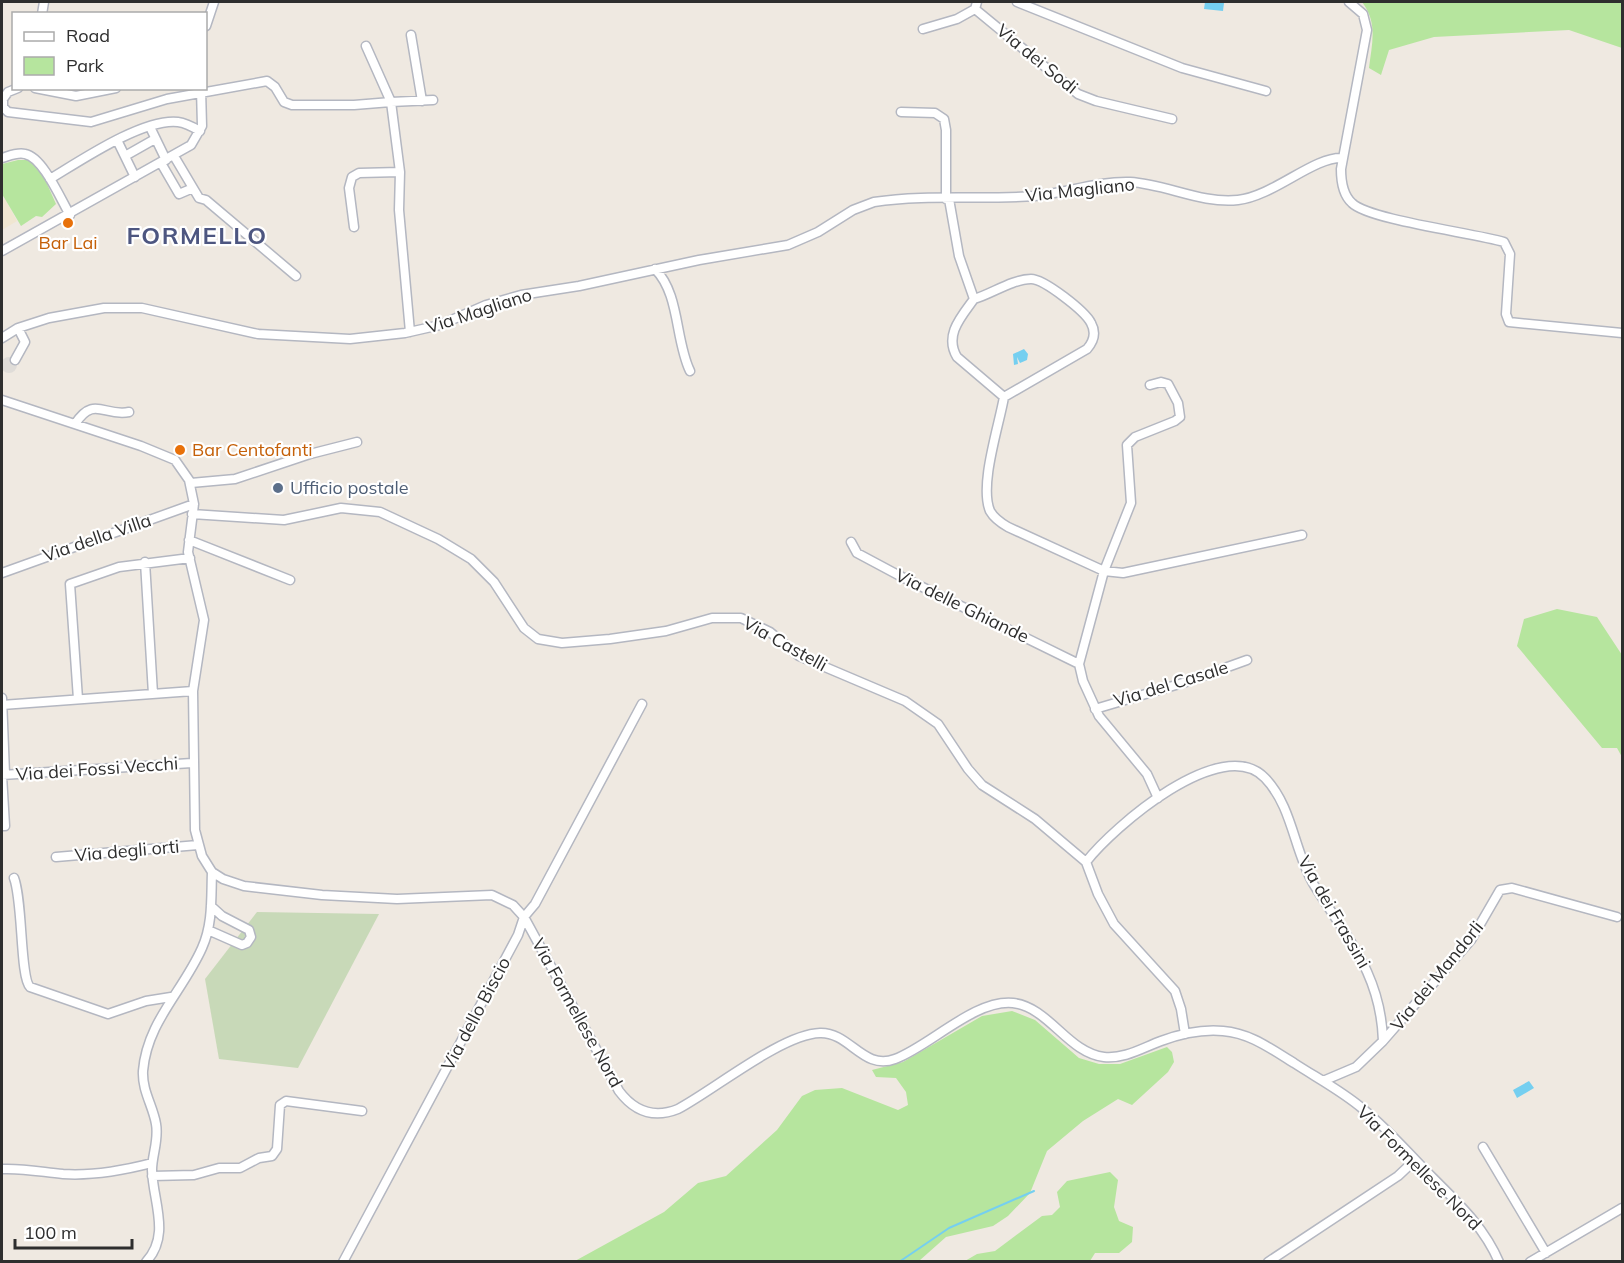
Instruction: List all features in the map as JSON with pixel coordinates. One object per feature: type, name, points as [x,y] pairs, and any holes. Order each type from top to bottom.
[{"type":"street","points":[[207,23],[214,2]]},
{"type":"street","points":[[1017,2],[1182,68],[1266,91]]},
{"type":"street","points":[[1349,2],[1363,14],[1367,35],[1343,158],[1343,188],[1354,205],[1389,217],[1506,243],[1510,254],[1506,311],[1509,322],[1623,333]]},
{"type":"street","name":"Via dei Sodi","points":[[923,29],[957,19],[976,5],[1078,94],[1095,101],[1172,118]]},
{"type":"street","points":[[411,35],[422,101]]},
{"type":"street","points":[[366,46],[391,102],[400,172],[399,210],[410,332]]},
{"type":"street","points":[[13,90],[8,92],[3,99],[3,107],[8,112],[82,122],[101,120],[156,102],[201,91],[267,81],[275,87],[284,102],[292,105],[354,105],[433,100]]},
{"type":"street","points":[[45,90],[76,96],[106,90]]},
{"type":"street","points":[[2,251],[70,215],[191,145],[200,131],[203,118],[201,91]]},
{"type":"street","points":[[901,112],[935,112],[944,119],[947,199],[959,256],[974,299]]},
{"type":"street","points":[[50,179],[117,140],[150,127],[178,122],[200,131]]},
{"type":"street","points":[[150,127],[167,160],[179,194],[193,188]]},
{"type":"street","points":[[124,156],[155,139]]},
{"type":"street","points":[[117,140],[135,177]]},
{"type":"street","points":[[2,158],[17,154],[29,155],[50,179],[70,215]]},
{"type":"street","name":"Via Magliano","points":[[2,338],[18,328],[49,318],[104,308],[142,308],[258,334],[351,339],[410,332],[440,325],[514,296],[579,286],[655,269],[796,243],[869,203],[1046,195],[1127,182],[1157,186],[1212,200],[1240,200],[1267,193],[1329,159],[1343,158]]},
{"type":"street","points":[[167,160],[193,188],[199,198],[206,200],[296,276]]},
{"type":"street","points":[[354,227],[349,188],[352,177],[359,172],[400,172]]},
{"type":"street","points":[[655,269],[667,288],[682,351],[690,371]]},
{"type":"street","points":[[1004,398],[957,357],[953,348],[955,326],[974,299],[1023,280],[1039,280],[1088,318],[1093,328],[1093,340],[1087,349],[1004,398],[988,476],[987,495],[991,511],[1008,527],[1104,571],[1123,573],[1302,535]]},
{"type":"street","points":[[15,360],[25,342],[18,328]]},
{"type":"street","points":[[1150,385],[1161,382],[1168,384],[1178,403],[1180,417],[1135,437],[1127,445],[1131,503],[1104,571],[1079,664],[1084,686],[1095,709],[1147,774],[1158,798]]},
{"type":"street","points":[[2,400],[141,446],[175,460],[191,483],[194,504],[189,540],[190,558],[204,620],[193,691],[192,763],[198,845],[212,872],[211,906],[208,930],[199,954],[171,997],[154,1031],[143,1070],[145,1092],[157,1130],[152,1176],[159,1238],[156,1250],[146,1262]]},
{"type":"street","points":[[75,424],[84,412],[94,408],[121,414],[129,412]]},
{"type":"street","points":[[191,483],[235,479],[310,454],[357,442]]},
{"type":"street","name":"Via della Villa","points":[[2,573],[194,504]]},
{"type":"street","name":"Via Castelli","points":[[192,514],[284,520],[341,508],[366,509],[386,514],[438,539],[471,559],[494,582],[527,632],[545,641],[565,643],[625,637],[720,617],[750,621],[770,632],[799,656],[890,693],[928,716],[941,728],[968,770],[982,785],[1035,819],[1086,862],[1098,894],[1114,924],[1175,991],[1182,1009],[1185,1034]]},
{"type":"street","points":[[189,540],[290,580]]},
{"type":"street","name":"Via delle Ghiande","points":[[851,542],[857,553],[1079,664]]},
{"type":"street","points":[[78,699],[70,584],[118,567],[190,558]]},
{"type":"street","points":[[145,562],[153,694]]},
{"type":"street","name":"Via del Casale","points":[[1095,709],[1247,660]]},
{"type":"street","points":[[2,705],[193,691]]},
{"type":"street","points":[[2,698],[5,826],[2,826]]},
{"type":"street","name":"Via dello Biscio","points":[[343,1262],[518,935],[524,917],[535,904],[642,704]]},
{"type":"street","name":"Via dei Fossi Vecchi","points":[[3,775],[192,763]]},
{"type":"street","name":"Via dei Frassini","points":[[1086,862],[1095,850],[1158,798],[1203,772],[1224,766],[1246,767],[1265,778],[1283,806],[1313,883],[1366,967],[1378,998],[1383,1026]]},
{"type":"street","name":"Via degli orti","points":[[56,857],[198,845]]},
{"type":"street","name":"Via Formellese Nord","points":[[212,872],[220,878],[244,886],[322,895],[388,898],[492,896],[513,905],[524,917],[616,1087],[631,1105],[646,1112],[660,1113],[678,1109],[778,1048],[808,1035],[832,1035],[870,1059],[887,1061],[898,1058],[982,1010],[1003,1003],[1027,1007],[1083,1049],[1104,1057],[1127,1055],[1185,1034],[1217,1030],[1246,1036],[1323,1081],[1367,1112],[1477,1223],[1499,1262]]},
{"type":"street","points":[[14,878],[20,898],[24,975],[30,987],[108,1014],[146,1001],[171,997]]},
{"type":"street","name":"Via dei Mandorli","points":[[1323,1081],[1356,1067],[1383,1041],[1473,937],[1500,890],[1512,888],[1617,917]]},
{"type":"street","points":[[208,930],[242,945],[252,937],[249,930],[222,916],[211,906]]},
{"type":"street","name":"Via dei Mandorli","points":[[1383,1026],[1383,1041]]},
{"type":"street","points":[[152,1176],[199,1174],[222,1167],[240,1168],[259,1158],[272,1156],[277,1149],[280,1105],[286,1101],[362,1111]]},
{"type":"street","points":[[1483,1147],[1546,1253]]},
{"type":"street","points":[[1268,1262],[1381,1188],[1416,1160]]},
{"type":"street","points":[[2,1169],[33,1169],[67,1174],[117,1170],[152,1163]]},
{"type":"street","points":[[1530,1262],[1623,1208]]},
{"type":"shaded area","points":[[5,199],[17,221],[2,230],[2,201]]},
{"type":"shaded area","points":[[6,357],[12,357],[17,365],[15,371],[6,373],[1,368],[1,362]]},
{"type":"green space","points":[[1362,2],[1622,2],[1622,48],[1569,30],[1434,37],[1389,50],[1381,75],[1369,68],[1372,26]]},
{"type":"green space","points":[[30,160],[44,177],[56,204],[42,217],[36,216],[21,226],[2,194],[2,164]]},
{"type":"green space","points":[[1557,609],[1597,617],[1622,655],[1622,757],[1617,748],[1602,748],[1517,646],[1524,619]]},
{"type":"green space","points":[[257,912],[379,914],[298,1068],[219,1059],[205,979]]},
{"type":"green space","points":[[1012,1011],[1035,1020],[1079,1058],[1099,1064],[1120,1064],[1167,1047],[1172,1052],[1174,1062],[1168,1072],[1132,1105],[1118,1099],[1083,1121],[1047,1151],[1030,1193],[1008,1216],[993,1226],[946,1237],[919,1261],[575,1261],[664,1212],[698,1183],[726,1176],[777,1130],[802,1096],[815,1090],[842,1088],[898,1110],[908,1105],[906,1092],[896,1078],[876,1077],[872,1070],[903,1062],[982,1016]]},
{"type":"green space","points":[[1110,1172],[1118,1180],[1114,1207],[1119,1221],[1133,1227],[1132,1242],[1119,1253],[1095,1253],[1090,1261],[965,1261],[977,1254],[995,1251],[1042,1216],[1052,1215],[1060,1207],[1057,1192],[1067,1181]]},
{"type":"water","points":[[1205,2],[1224,3],[1223,11],[1204,9]]},
{"type":"water","points":[[1024,349],[1028,354],[1027,360],[1020,363],[1017,357],[1018,364],[1014,365],[1013,354]]},
{"type":"water","points":[[1529,1081],[1534,1088],[1517,1098],[1513,1090]]},
{"type":"waterway","points":[[899,1262],[949,1228],[1034,1191]]},
{"type":"place","name":"Bar Lai","points":[[68,223]]},
{"type":"place","name":"Bar Centofanti","points":[[180,450]]},
{"type":"place","name":"Ufficio postale","points":[[278,488]]},
{"type":"district","name":"FORMELLO","points":[[197,236]]}]
